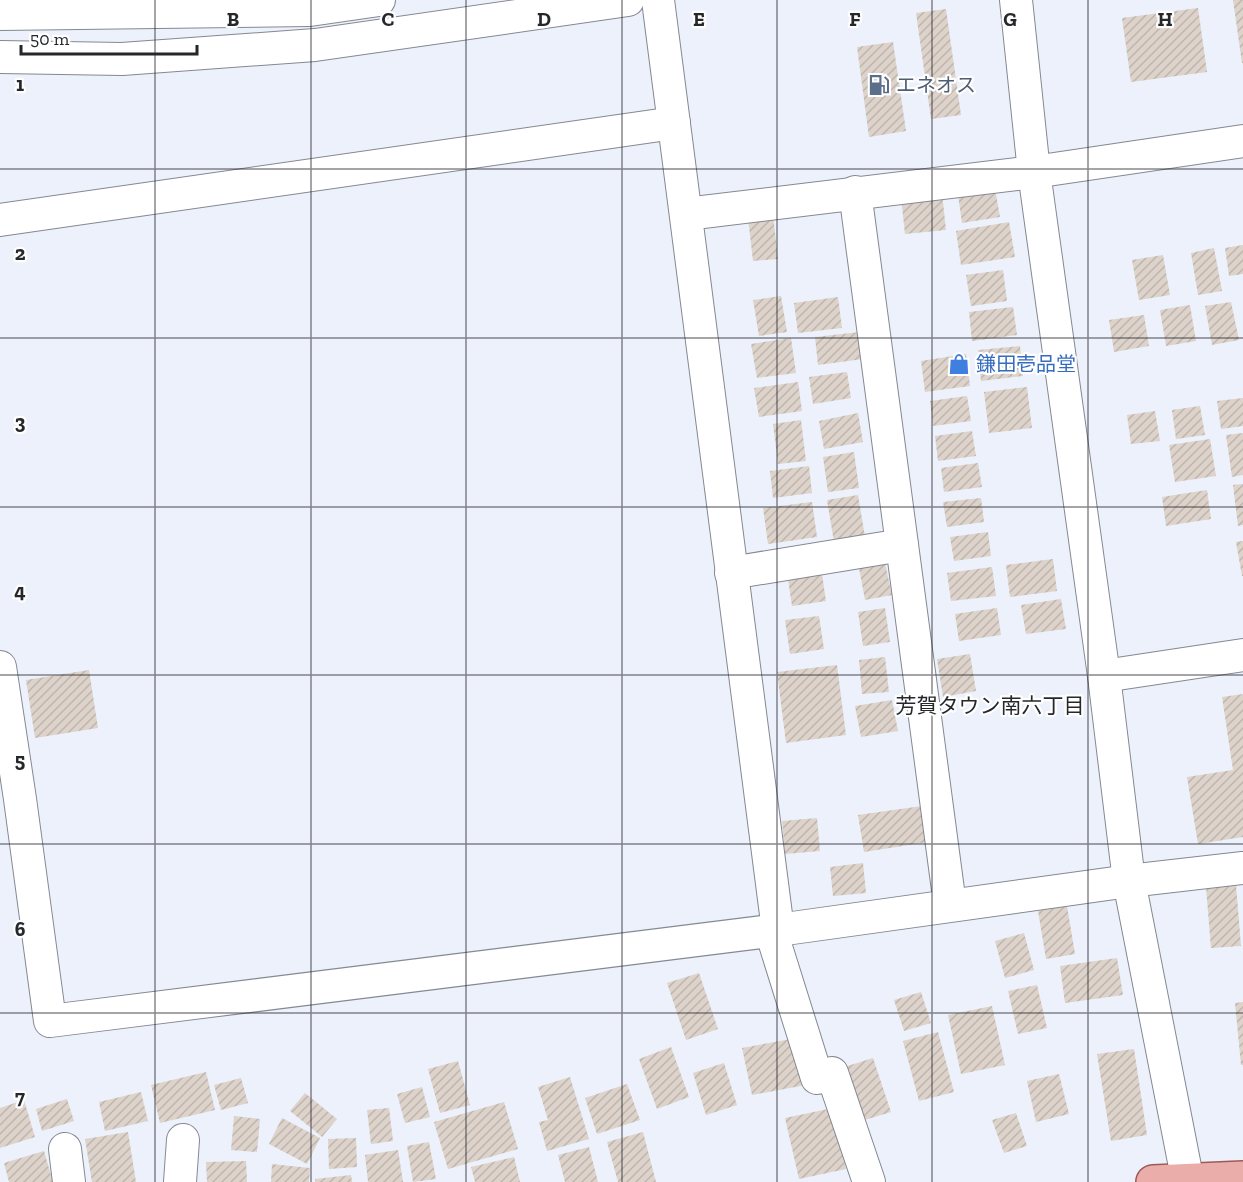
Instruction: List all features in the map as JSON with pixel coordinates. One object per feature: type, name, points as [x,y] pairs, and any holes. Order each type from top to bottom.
[{"type":"main road","points":[[1153,1182],[1243,1178]]},
{"type":"street","points":[[0,14],[310,10],[379,0]]},
{"type":"street","points":[[0,57],[122,59],[315,45],[628,0]]},
{"type":"street","points":[[658,0],[775,931],[817,1078],[832,1073],[869,1182]]},
{"type":"street","points":[[1016,0],[1034,172],[1104,676],[1129,881],[1188,1182]]},
{"type":"street","points":[[0,220],[674,123]]},
{"type":"street","points":[[686,214],[1034,172],[1243,141]]},
{"type":"street","points":[[855,192],[950,905]]},
{"type":"street","points":[[731,573],[902,545]]},
{"type":"street","points":[[1104,676],[1243,655]]},
{"type":"street","points":[[0,667],[10,801],[50,1021],[775,931],[950,905],[1243,868]]},
{"type":"street","points":[[180,1182],[183,1140]]},
{"type":"street","points":[[65,1149],[69,1182]]},
{"type":"building","points":[[1233,0],[1243,0],[1243,63],[1242,63]]},
{"type":"building","points":[[1198,8],[1207,72],[1131,82],[1122,18]]},
{"type":"building","points":[[946,9],[961,115],[931,119],[916,13]]},
{"type":"building","points":[[893,42],[906,131],[869,137],[857,47]]},
{"type":"building","points":[[995,189],[1000,217],[962,223],[958,195]]},
{"type":"building","points":[[942,193],[946,230],[905,234],[901,198]]},
{"type":"building","points":[[773,215],[778,259],[753,261],[748,218]]},
{"type":"building","points":[[1009,222],[1015,257],[961,265],[956,231]]},
{"type":"building","points":[[1243,245],[1243,274],[1229,276],[1225,248]]},
{"type":"building","points":[[1214,248],[1222,291],[1198,295],[1191,253]]},
{"type":"building","points":[[1163,255],[1170,295],[1139,300],[1132,260]]},
{"type":"building","points":[[1003,270],[1007,301],[971,306],[966,275]]},
{"type":"building","points":[[781,296],[787,332],[759,336],[753,300]]},
{"type":"building","points":[[838,297],[842,328],[798,333],[794,303]]},
{"type":"building","points":[[1231,302],[1239,340],[1212,345],[1205,306]]},
{"type":"building","points":[[1190,305],[1196,341],[1166,346],[1160,310]]},
{"type":"building","points":[[1013,307],[1017,335],[972,341],[969,312]]},
{"type":"building","points":[[1144,315],[1149,346],[1114,352],[1109,320]]},
{"type":"building","points":[[860,332],[863,359],[818,365],[815,337]]},
{"type":"building","points":[[791,338],[796,373],[757,378],[751,344]]},
{"type":"building","points":[[1020,346],[1023,376],[981,381],[978,350]]},
{"type":"building","points":[[966,354],[970,386],[925,392],[921,361]]},
{"type":"building","points":[[847,372],[851,398],[813,404],[809,377]]},
{"type":"building","points":[[798,382],[802,411],[759,417],[754,388]]},
{"type":"building","points":[[1027,387],[1032,428],[989,433],[984,392]]},
{"type":"building","points":[[967,396],[971,421],[933,426],[930,401]]},
{"type":"building","points":[[1243,398],[1243,426],[1221,429],[1217,401]]},
{"type":"building","points":[[1200,406],[1205,435],[1176,439],[1172,410]]},
{"type":"building","points":[[1155,411],[1160,441],[1131,444],[1127,415]]},
{"type":"building","points":[[858,413],[863,442],[824,449],[819,421]]},
{"type":"building","points":[[801,420],[806,461],[778,464],[773,424]]},
{"type":"building","points":[[972,431],[976,456],[938,461],[935,436]]},
{"type":"building","points":[[1243,433],[1243,475],[1232,477],[1226,435]]},
{"type":"building","points":[[1210,439],[1216,476],[1175,482],[1169,445]]},
{"type":"building","points":[[854,452],[859,488],[828,492],[823,457]]},
{"type":"building","points":[[978,463],[982,487],[944,492],[941,468]]},
{"type":"building","points":[[809,466],[812,493],[773,498],[770,471]]},
{"type":"building","points":[[1243,484],[1243,525],[1238,526],[1233,485]]},
{"type":"building","points":[[1207,490],[1211,519],[1166,526],[1162,497]]},
{"type":"building","points":[[858,495],[865,537],[834,542],[827,500]]},
{"type":"building","points":[[981,498],[984,522],[947,527],[943,502]]},
{"type":"building","points":[[812,502],[817,537],[768,544],[763,508]]},
{"type":"building","points":[[988,532],[991,556],[954,561],[950,537]]},
{"type":"building","points":[[1243,541],[1243,576],[1242,576],[1236,542]]},
{"type":"building","points":[[1053,559],[1057,591],[1010,597],[1006,565]]},
{"type":"building","points":[[885,563],[892,595],[865,600],[859,568]]},
{"type":"building","points":[[992,567],[996,596],[951,601],[947,573]]},
{"type":"building","points":[[821,568],[826,601],[792,606],[787,573]]},
{"type":"building","points":[[1061,599],[1066,629],[1026,634],[1021,605]]},
{"type":"building","points":[[885,608],[890,642],[863,646],[858,612]]},
{"type":"building","points":[[997,608],[1001,635],[959,641],[955,614]]},
{"type":"building","points":[[819,616],[824,649],[790,654],[785,620]]},
{"type":"building","points":[[970,654],[976,691],[943,697],[937,659]]},
{"type":"building","points":[[885,657],[889,692],[862,694],[859,660]]},
{"type":"building","points":[[837,665],[846,735],[786,743],[777,672]]},
{"type":"building","points":[[89,670],[98,728],[35,738],[26,680]]},
{"type":"building","points":[[1243,694],[1243,837],[1198,844],[1187,777],[1233,770],[1222,697]]},
{"type":"building","points":[[892,700],[898,731],[861,737],[855,706]]},
{"type":"building","points":[[922,806],[928,842],[864,852],[858,815]]},
{"type":"building","points":[[817,818],[820,851],[785,854],[782,821]]},
{"type":"building","points":[[863,863],[866,893],[833,896],[830,867]]},
{"type":"building","points":[[1236,885],[1241,946],[1211,948],[1206,887]]},
{"type":"building","points":[[1067,906],[1075,954],[1046,959],[1038,911]]},
{"type":"building","points":[[1024,933],[1034,970],[1005,978],[995,941]]},
{"type":"building","points":[[1117,958],[1123,995],[1065,1003],[1060,966]]},
{"type":"building","points":[[699,973],[718,1029],[686,1040],[667,983]]},
{"type":"building","points":[[1037,985],[1047,1028],[1018,1034],[1008,991]]},
{"type":"building","points":[[921,992],[931,1023],[904,1031],[894,1000]]},
{"type":"building","points":[[1243,1002],[1243,1065],[1241,1065],[1235,1003]]},
{"type":"building","points":[[992,1006],[1005,1065],[961,1074],[948,1015]]},
{"type":"building","points":[[938,1032],[954,1092],[919,1101],[903,1041]]},
{"type":"building","points":[[802,1037],[811,1084],[752,1095],[742,1048]]},
{"type":"building","points":[[671,1047],[689,1097],[657,1109],[639,1059]]},
{"type":"building","points":[[1134,1049],[1147,1135],[1111,1141],[1097,1054]]},
{"type":"building","points":[[873,1058],[891,1112],[858,1122],[841,1068]]},
{"type":"building","points":[[458,1061],[470,1105],[440,1113],[428,1069]]},
{"type":"building","points":[[724,1063],[737,1105],[706,1115],[693,1073]]},
{"type":"building","points":[[206,1072],[215,1110],[160,1123],[151,1085]]},
{"type":"building","points":[[1059,1074],[1069,1114],[1036,1122],[1027,1081]]},
{"type":"building","points":[[570,1077],[589,1139],[547,1151],[539,1122],[548,1120],[538,1087]]},
{"type":"building","points":[[241,1078],[248,1103],[221,1110],[214,1085]]},
{"type":"building","points":[[627,1084],[640,1120],[597,1134],[585,1098]]},
{"type":"building","points":[[422,1087],[430,1117],[405,1123],[397,1094]]},
{"type":"building","points":[[141,1092],[148,1121],[105,1131],[99,1102]]},
{"type":"building","points":[[305,1093],[337,1119],[322,1137],[290,1111]]},
{"type":"building","points":[[67,1099],[74,1121],[42,1131],[36,1109]]},
{"type":"building","points":[[24,1100],[35,1137],[0,1148],[0,1108]]},
{"type":"building","points":[[504,1102],[518,1149],[448,1169],[434,1122]]},
{"type":"building","points":[[389,1108],[393,1141],[371,1144],[367,1110]]},
{"type":"building","points":[[833,1108],[846,1169],[799,1179],[785,1118]]},
{"type":"building","points":[[1016,1113],[1027,1146],[1004,1153],[992,1120]]},
{"type":"building","points":[[234,1116],[260,1119],[257,1152],[231,1150]]},
{"type":"building","points":[[282,1118],[320,1138],[307,1164],[269,1144]]},
{"type":"building","points":[[128,1132],[136,1182],[92,1182],[85,1139]]},
{"type":"building","points":[[643,1132],[656,1182],[618,1182],[607,1142]]},
{"type":"building","points":[[356,1138],[357,1167],[329,1169],[328,1139]]},
{"type":"building","points":[[429,1142],[436,1179],[413,1182],[407,1146]]},
{"type":"building","points":[[589,1147],[598,1182],[565,1182],[558,1155]]},
{"type":"building","points":[[398,1150],[403,1182],[368,1182],[365,1155]]},
{"type":"building","points":[[44,1151],[53,1182],[9,1182],[4,1163]]},
{"type":"building","points":[[514,1157],[520,1182],[475,1182],[471,1167]]},
{"type":"building","points":[[246,1161],[247,1182],[207,1182],[206,1162]]},
{"type":"building","points":[[272,1164],[310,1168],[309,1182],[271,1182]]},
{"type":"building","points":[[351,1175],[352,1182],[315,1182],[315,1179]]},
{"type":"place","name":"エネオス","points":[[879,85]]},
{"type":"place","name":"鎌田壱品堂","points":[[959,364]]},
{"type":"district","name":"芳賀タウン南六丁目","points":[[990,705]]}]
